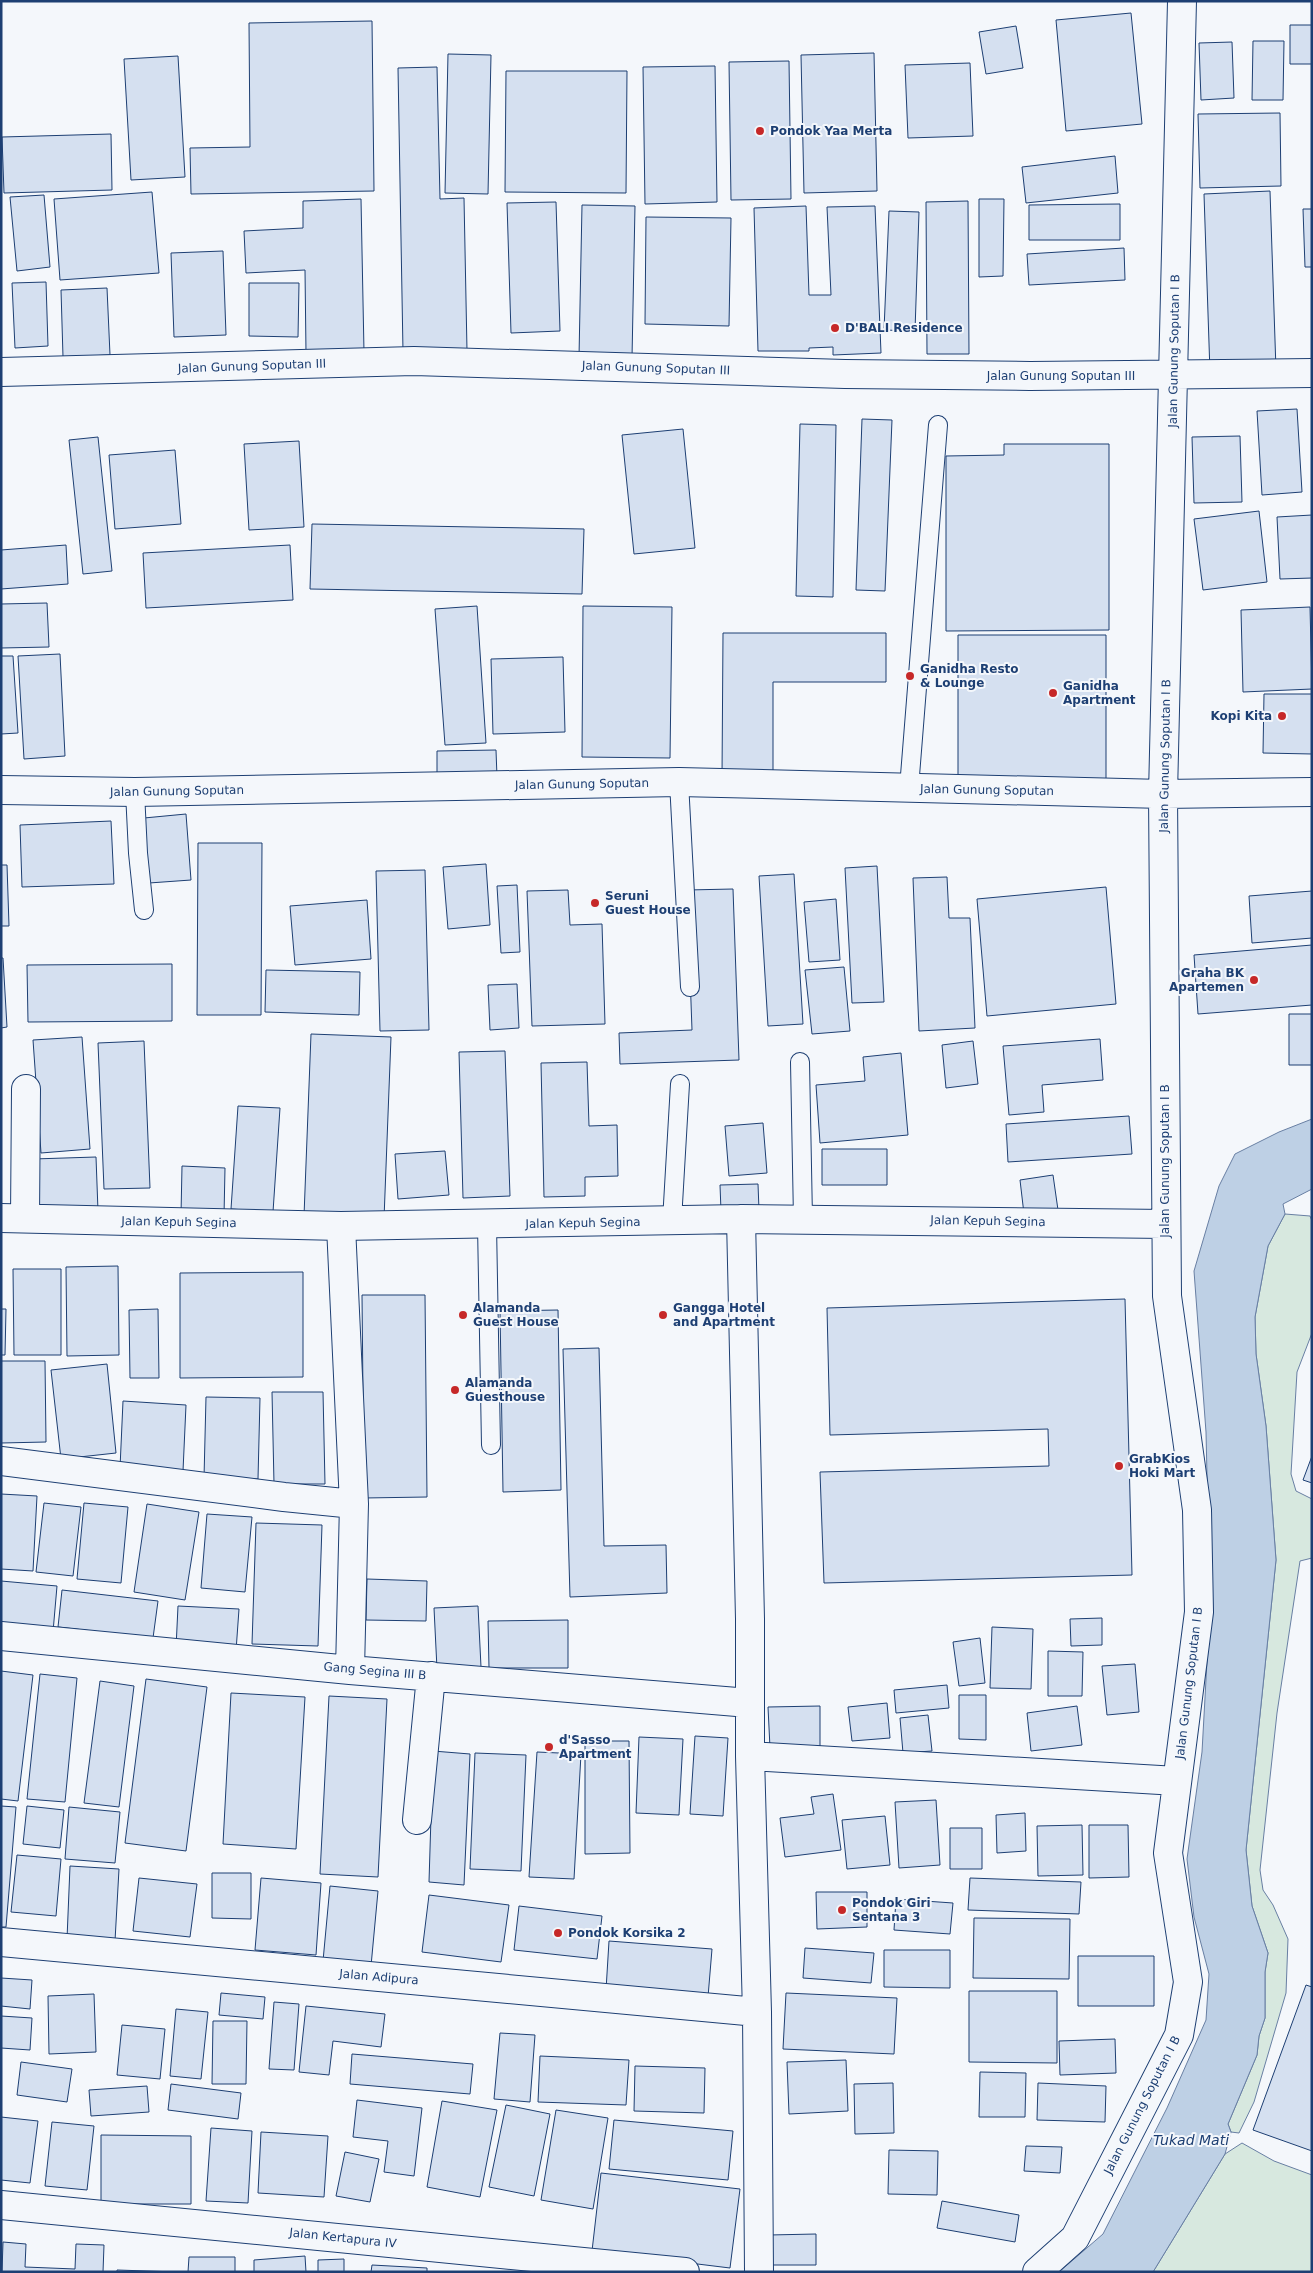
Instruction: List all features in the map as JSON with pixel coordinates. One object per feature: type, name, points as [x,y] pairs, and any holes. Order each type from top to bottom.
[{"type":"street","name":"Jalan Gunung Soputan I B","points":[[1037,2272],[1075,2238],[1179,2036],[1188,1982],[1168,1853],[1199,1612],[1197,1510],[1167,1296],[1163,794],[1182,1]]},
{"type":"street","name":"Jalan Gunung Soputan III","points":[[1,372],[414,361],[845,374],[1312,374]]},
{"type":"street","name":"Jalan Gunung Soputan","points":[[1,790],[135,792],[679,782],[1163,794],[1312,792]]},
{"type":"street","points":[[13,1218],[26,1089]]},
{"type":"street","name":"Jalan Kepuh Segina","points":[[13,1218],[340,1226],[487,1225],[741,1219],[1166,1224]]},
{"type":"street","points":[[741,1219],[750,1619],[750,1756],[757,2012],[759,2272]]},
{"type":"street","points":[[340,1226],[354,1504],[350,1670]]},
{"type":"street","points":[[1,1461],[275,1496],[354,1504]]},
{"type":"street","name":"Gang Segina III B","points":[[1,1636],[350,1670],[749,1703]]},
{"type":"street","points":[[417,1820],[431,1676]]},
{"type":"street","points":[[750,1756],[1177,1780]]},
{"type":"street","name":"Jalan Adipura","points":[[1,1942],[757,2012]]},
{"type":"street","name":"Jalan Kertapura IV","points":[[1,2205],[676,2271]]},
{"type":"lane","points":[[909,788],[938,425]]},
{"type":"lane","points":[[679,782],[690,987]]},
{"type":"lane","points":[[135,792],[138,853],[144,910]]},
{"type":"lane","points":[[800,1062],[803,1219]]},
{"type":"lane","points":[[672,1221],[680,1084]]},
{"type":"lane","points":[[487,1225],[491,1444]]},
{"type":"shaded area","points":[[1285,1214],[1310,1216],[1312,1221],[1312,1333],[1297,1372],[1291,1474],[1296,1491],[1312,1499],[1312,1558],[1300,1561],[1277,1713],[1260,1870],[1263,1890],[1273,1905],[1288,1939],[1286,1993],[1254,2102],[1239,2133],[1231,2132],[1228,2124],[1257,2055],[1259,2036],[1265,2018],[1265,1972],[1268,1953],[1252,1906],[1246,1850],[1276,1560],[1266,1426],[1256,1354],[1255,1317],[1268,1246]]},
{"type":"shaded area","points":[[1242,2143],[1274,2161],[1312,2175],[1312,2272],[1153,2272],[1225,2154]]},
{"type":"water","name":"Tukad Mati","points":[[1312,1119],[1312,1189],[1283,1204],[1285,1214],[1268,1246],[1255,1317],[1256,1354],[1266,1426],[1276,1560],[1246,1850],[1252,1906],[1268,1953],[1265,1972],[1265,2018],[1259,2036],[1257,2055],[1228,2124],[1231,2132],[1225,2154],[1153,2272],[1059,2272],[1103,2234],[1167,2108],[1206,2020],[1209,1974],[1194,1917],[1187,1859],[1202,1752],[1210,1607],[1206,1432],[1194,1271],[1219,1186],[1235,1154],[1279,1132]]},
{"type":"building","points":[[1131,13],[1142,124],[1066,131],[1056,20]]},
{"type":"building","points":[[372,21],[374,191],[191,194],[190,148],[250,147],[249,23]]},
{"type":"building","points":[[1290,25],[1312,25],[1312,64],[1290,64]]},
{"type":"building","points":[[1016,26],[1023,68],[986,74],[979,32]]},
{"type":"building","points":[[1253,41],[1284,41],[1283,100],[1252,100]]},
{"type":"building","points":[[1232,42],[1234,98],[1201,100],[1199,43]]},
{"type":"building","points":[[874,53],[877,191],[804,193],[801,55]]},
{"type":"building","points":[[448,54],[491,55],[488,194],[445,193]]},
{"type":"building","points":[[178,56],[185,177],[131,180],[124,59]]},
{"type":"building","name":"Pondok Yaa Merta","points":[[789,61],[791,199],[731,200],[729,62]]},
{"type":"building","points":[[970,63],[973,136],[908,138],[905,65]]},
{"type":"building","points":[[715,66],[717,202],[645,204],[643,67]]},
{"type":"building","points":[[437,67],[440,199],[464,198],[467,351],[403,352],[398,68]]},
{"type":"building","points":[[506,71],[627,71],[626,193],[505,192]]},
{"type":"building","points":[[1280,113],[1281,186],[1200,188],[1198,114]]},
{"type":"building","points":[[111,134],[112,190],[4,193],[2,137]]},
{"type":"building","points":[[1115,156],[1118,193],[1026,203],[1022,167]]},
{"type":"building","points":[[1270,191],[1276,370],[1210,373],[1204,194]]},
{"type":"building","points":[[152,192],[159,273],[60,280],[54,199]]},
{"type":"building","points":[[44,195],[50,267],[17,271],[10,197]]},
{"type":"building","points":[[361,199],[364,352],[306,353],[305,270],[246,273],[244,231],[303,228],[303,201]]},
{"type":"building","points":[[979,199],[1004,199],[1003,276],[979,277]]},
{"type":"building","points":[[968,201],[969,354],[927,354],[926,202]]},
{"type":"building","points":[[556,202],[560,331],[511,333],[507,203]]},
{"type":"building","points":[[1120,204],[1120,240],[1029,240],[1029,205]]},
{"type":"building","points":[[582,205],[635,206],[632,358],[579,357]]},
{"type":"building","points":[[806,206],[809,295],[831,295],[827,207],[875,206],[881,353],[833,355],[833,347],[809,348],[809,351],[758,351],[754,208]]},
{"type":"building","points":[[1303,209],[1312,209],[1312,267],[1305,267]]},
{"type":"building","points":[[889,211],[919,212],[915,331],[884,330]]},
{"type":"building","points":[[646,217],[731,218],[729,326],[645,324]]},
{"type":"building","points":[[1124,248],[1125,280],[1029,285],[1027,254]]},
{"type":"building","points":[[223,251],[226,335],[174,337],[171,253]]},
{"type":"building","points":[[46,282],[48,346],[15,348],[12,283]]},
{"type":"building","points":[[249,283],[299,283],[298,337],[249,336]]},
{"type":"building","points":[[107,288],[110,355],[63,357],[61,290]]},
{"type":"building","points":[[1297,409],[1302,492],[1262,495],[1257,411]]},
{"type":"building","points":[[862,419],[892,420],[885,591],[856,590]]},
{"type":"building","points":[[800,424],[836,425],[833,597],[796,596]]},
{"type":"building","points":[[683,429],[695,548],[634,554],[622,435]]},
{"type":"building","points":[[1240,436],[1242,502],[1194,503],[1192,437]]},
{"type":"building","points":[[98,437],[112,571],[83,574],[69,440]]},
{"type":"building","points":[[299,441],[304,527],[249,530],[244,444]]},
{"type":"building","points":[[1004,444],[1109,444],[1109,630],[946,631],[946,456],[1004,455]]},
{"type":"building","points":[[175,450],[181,524],[115,529],[109,455]]},
{"type":"building","points":[[1259,511],[1267,582],[1203,590],[1194,519]]},
{"type":"building","points":[[1312,515],[1312,578],[1280,579],[1277,517]]},
{"type":"building","points":[[312,524],[584,529],[582,594],[310,589]]},
{"type":"building","points":[[66,545],[68,584],[1,589],[1,550]]},
{"type":"building","points":[[290,545],[293,600],[146,608],[143,553]]},
{"type":"building","points":[[47,603],[49,647],[1,648],[1,604]]},
{"type":"building","points":[[477,606],[486,743],[445,745],[435,609]]},
{"type":"building","points":[[583,606],[672,607],[670,758],[582,757]]},
{"type":"building","points":[[1310,607],[1312,689],[1243,692],[1241,610]]},
{"type":"building","points":[[723,633],[886,633],[886,682],[773,682],[773,778],[722,778]]},
{"type":"building","points":[[958,635],[1106,635],[1106,781],[958,781]]},
{"type":"building","points":[[60,654],[65,756],[24,759],[18,656]]},
{"type":"building","points":[[1,656],[13,656],[18,733],[1,734]]},
{"type":"building","points":[[563,657],[565,732],[493,734],[491,659]]},
{"type":"building","points":[[1264,694],[1312,694],[1312,754],[1263,753]]},
{"type":"building","points":[[496,750],[497,777],[437,779],[437,751]]},
{"type":"building","points":[[186,814],[191,880],[149,883],[144,818]]},
{"type":"building","points":[[111,821],[114,884],[22,887],[20,825]]},
{"type":"building","points":[[198,843],[262,843],[261,1015],[197,1015]]},
{"type":"building","points":[[486,864],[490,925],[448,929],[443,867]]},
{"type":"building","points":[[1,865],[7,865],[9,926],[1,926]]},
{"type":"building","points":[[877,866],[884,1002],[852,1003],[845,868]]},
{"type":"building","points":[[425,870],[429,1030],[380,1031],[376,871]]},
{"type":"building","points":[[794,874],[803,1024],[768,1026],[759,876]]},
{"type":"building","points":[[947,877],[949,918],[970,918],[975,1028],[919,1031],[913,878]]},
{"type":"building","points":[[517,885],[520,952],[501,953],[497,886]]},
{"type":"building","points":[[1106,887],[1116,1004],[987,1016],[977,899]]},
{"type":"building","points":[[733,889],[739,1060],[620,1064],[619,1033],[692,1030],[687,890]]},
{"type":"building","points":[[568,890],[570,925],[602,924],[605,1024],[532,1026],[527,891]]},
{"type":"building","points":[[1312,891],[1312,938],[1252,943],[1249,896]]},
{"type":"building","points":[[836,899],[840,960],[809,962],[804,902]]},
{"type":"building","points":[[367,900],[371,959],[295,965],[290,906]]},
{"type":"building","name":"Graha BK Apartemen","points":[[1312,945],[1312,1005],[1198,1014],[1194,955]]},
{"type":"building","points":[[1,958],[3,958],[7,1027],[1,1028]]},
{"type":"building","points":[[172,964],[172,1021],[28,1022],[27,965]]},
{"type":"building","points":[[844,967],[850,1031],[812,1034],[805,970]]},
{"type":"building","points":[[266,970],[360,972],[359,1015],[265,1012]]},
{"type":"building","points":[[517,984],[519,1028],[490,1030],[488,985]]},
{"type":"building","points":[[1289,1014],[1312,1014],[1312,1065],[1289,1065]]},
{"type":"building","points":[[311,1034],[391,1037],[384,1219],[304,1216]]},
{"type":"building","points":[[82,1037],[90,1149],[41,1153],[33,1040]]},
{"type":"building","points":[[1100,1039],[1103,1080],[1042,1085],[1044,1112],[1009,1115],[1003,1046]]},
{"type":"building","points":[[144,1041],[150,1188],[104,1189],[98,1043]]},
{"type":"building","points":[[973,1041],[978,1084],[946,1088],[942,1045]]},
{"type":"building","points":[[505,1051],[510,1196],[463,1198],[459,1052]]},
{"type":"building","points":[[901,1053],[908,1135],[820,1143],[816,1085],[865,1081],[863,1057]]},
{"type":"building","points":[[587,1062],[589,1126],[617,1125],[618,1176],[585,1177],[585,1196],[544,1197],[541,1063]]},
{"type":"building","points":[[238,1106],[280,1108],[273,1212],[231,1209]]},
{"type":"building","points":[[1129,1116],[1132,1154],[1008,1162],[1006,1124]]},
{"type":"building","points":[[763,1123],[767,1173],[729,1176],[725,1126]]},
{"type":"building","points":[[822,1149],[887,1149],[887,1185],[822,1185]]},
{"type":"building","points":[[445,1151],[449,1195],[398,1199],[395,1154]]},
{"type":"building","points":[[96,1157],[98,1211],[35,1214],[33,1159]]},
{"type":"building","points":[[182,1166],[225,1168],[224,1216],[181,1215]]},
{"type":"building","points":[[1053,1175],[1058,1210],[1024,1214],[1020,1180]]},
{"type":"building","points":[[758,1184],[759,1210],[721,1211],[720,1185]]},
{"type":"building","points":[[118,1266],[119,1355],[67,1356],[66,1267]]},
{"type":"building","points":[[13,1269],[61,1269],[61,1355],[14,1355]]},
{"type":"building","points":[[303,1272],[303,1377],[180,1378],[180,1273]]},
{"type":"building","points":[[362,1295],[425,1295],[427,1497],[364,1498]]},
{"type":"building","points":[[1125,1299],[1132,1575],[824,1583],[820,1472],[1049,1466],[1048,1429],[830,1435],[827,1308]]},
{"type":"building","points":[[1,1309],[6,1309],[5,1355],[1,1355]]},
{"type":"building","points":[[158,1309],[159,1378],[130,1378],[129,1310]]},
{"type":"building","points":[[558,1310],[561,1490],[503,1492],[500,1311]]},
{"type":"building","points":[[599,1348],[604,1546],[666,1545],[667,1593],[570,1597],[563,1349]]},
{"type":"building","points":[[1,1361],[45,1361],[46,1442],[1,1443]]},
{"type":"building","points":[[107,1364],[116,1453],[61,1459],[51,1370]]},
{"type":"building","points":[[272,1392],[323,1392],[325,1484],[274,1484]]},
{"type":"building","points":[[206,1397],[260,1398],[258,1479],[204,1478]]},
{"type":"building","points":[[123,1401],[186,1405],[183,1471],[120,1468]]},
{"type":"building","points":[[1312,1456],[1312,1483],[1303,1480]]},
{"type":"building","points":[[1,1494],[37,1496],[33,1571],[1,1569]]},
{"type":"building","points":[[44,1503],[81,1507],[73,1576],[36,1572]]},
{"type":"building","points":[[84,1503],[128,1507],[121,1583],[77,1579]]},
{"type":"building","points":[[147,1504],[199,1512],[185,1600],[134,1592]]},
{"type":"building","points":[[207,1514],[252,1517],[245,1592],[201,1588]]},
{"type":"building","points":[[256,1523],[322,1525],[318,1646],[252,1644]]},
{"type":"building","points":[[367,1579],[427,1581],[426,1621],[366,1620]]},
{"type":"building","points":[[1,1581],[57,1586],[53,1632],[1,1627]]},
{"type":"building","points":[[62,1590],[158,1601],[153,1638],[58,1627]]},
{"type":"building","points":[[178,1606],[239,1609],[236,1651],[176,1648]]},
{"type":"building","points":[[478,1606],[481,1667],[437,1669],[434,1608]]},
{"type":"building","points":[[1102,1618],[1102,1645],[1071,1646],[1070,1619]]},
{"type":"building","points":[[568,1620],[568,1668],[489,1668],[488,1621]]},
{"type":"building","points":[[992,1627],[1033,1629],[1031,1689],[990,1688]]},
{"type":"building","points":[[980,1638],[985,1683],[959,1686],[953,1642]]},
{"type":"building","points":[[1048,1651],[1083,1652],[1082,1696],[1048,1696]]},
{"type":"building","points":[[1135,1664],[1139,1712],[1107,1715],[1102,1666]]},
{"type":"building","points":[[1,1671],[33,1675],[18,1801],[1,1799]]},
{"type":"building","points":[[40,1674],[77,1678],[65,1802],[27,1799]]},
{"type":"building","points":[[146,1679],[207,1687],[186,1851],[125,1843]]},
{"type":"building","points":[[100,1681],[134,1686],[119,1807],[84,1803]]},
{"type":"building","points":[[947,1685],[949,1708],[896,1713],[894,1690]]},
{"type":"building","points":[[231,1693],[305,1697],[296,1849],[223,1844]]},
{"type":"building","points":[[959,1695],[986,1695],[986,1740],[959,1739]]},
{"type":"building","points":[[329,1696],[387,1699],[378,1877],[320,1874]]},
{"type":"building","points":[[887,1703],[890,1738],[852,1741],[848,1707]]},
{"type":"building","points":[[820,1706],[820,1746],[770,1748],[768,1707]]},
{"type":"building","points":[[1077,1706],[1082,1745],[1031,1751],[1027,1713]]},
{"type":"building","points":[[928,1715],[932,1751],[903,1753],[900,1718]]},
{"type":"building","points":[[695,1736],[728,1738],[723,1816],[690,1814]]},
{"type":"building","points":[[639,1737],[683,1739],[679,1815],[636,1813]]},
{"type":"building","points":[[585,1741],[629,1741],[630,1853],[585,1854]]},
{"type":"building","points":[[433,1751],[470,1754],[464,1885],[429,1882]]},
{"type":"building","points":[[537,1752],[581,1754],[574,1879],[529,1877]]},
{"type":"building","points":[[475,1753],[526,1755],[521,1871],[470,1869]]},
{"type":"building","points":[[833,1794],[841,1850],[785,1857],[780,1818],[814,1814],[811,1797]]},
{"type":"building","points":[[936,1800],[940,1865],[899,1868],[895,1802]]},
{"type":"building","points":[[1,1806],[16,1807],[6,1927],[1,1927]]},
{"type":"building","points":[[27,1806],[64,1810],[60,1848],[23,1844]]},
{"type":"building","points":[[69,1807],[120,1812],[115,1863],[65,1859]]},
{"type":"building","points":[[1025,1813],[1026,1851],[997,1853],[996,1815]]},
{"type":"building","points":[[885,1816],[890,1865],[847,1869],[842,1820]]},
{"type":"building","points":[[1082,1825],[1083,1875],[1038,1876],[1037,1826]]},
{"type":"building","points":[[1089,1825],[1128,1825],[1129,1877],[1089,1878]]},
{"type":"building","points":[[950,1828],[982,1828],[982,1869],[950,1869]]},
{"type":"building","points":[[17,1855],[61,1859],[56,1916],[11,1912]]},
{"type":"building","points":[[70,1866],[119,1869],[115,1941],[67,1939]]},
{"type":"building","points":[[212,1873],[251,1873],[251,1919],[212,1918]]},
{"type":"building","points":[[139,1878],[197,1884],[190,1937],[133,1931]]},
{"type":"building","points":[[261,1878],[321,1883],[316,1955],[255,1950]]},
{"type":"building","points":[[970,1878],[1081,1882],[1079,1914],[968,1910]]},
{"type":"building","points":[[330,1886],[378,1891],[371,1966],[323,1961]]},
{"type":"building","name":"Pondok Giri Sentana 3","points":[[816,1892],[867,1892],[867,1927],[817,1929]]},
{"type":"building","points":[[429,1895],[509,1905],[501,1962],[422,1952]]},
{"type":"building","points":[[896,1899],[953,1903],[950,1934],[894,1930]]},
{"type":"building","name":"Pondok Korsika 2","points":[[519,1906],[602,1916],[597,1959],[514,1950]]},
{"type":"building","points":[[974,1918],[1070,1919],[1069,1979],[973,1978]]},
{"type":"building","points":[[609,1941],[712,1949],[708,1997],[606,1990]]},
{"type":"building","points":[[805,1948],[874,1953],[871,1983],[803,1978]]},
{"type":"building","points":[[884,1950],[950,1950],[950,1988],[884,1987]]},
{"type":"building","points":[[1078,1956],[1154,1956],[1154,2006],[1078,2006]]},
{"type":"building","points":[[1,1978],[32,1980],[30,2009],[1,2006]]},
{"type":"building","points":[[1306,1985],[1312,1987],[1312,2151],[1253,2130]]},
{"type":"building","points":[[969,1991],[1057,1991],[1057,2063],[969,2062]]},
{"type":"building","points":[[221,1993],[265,1997],[263,2019],[219,2015]]},
{"type":"building","points":[[786,1993],[897,1998],[894,2054],[783,2049]]},
{"type":"building","points":[[94,1994],[96,2052],[49,2054],[48,1996]]},
{"type":"building","points":[[274,2002],[299,2004],[294,2070],[269,2069]]},
{"type":"building","points":[[306,2006],[385,2014],[381,2047],[333,2041],[329,2075],[299,2072]]},
{"type":"building","points":[[176,2009],[208,2012],[201,2079],[170,2076]]},
{"type":"building","points":[[1,2016],[32,2018],[30,2050],[1,2048]]},
{"type":"building","points":[[213,2021],[247,2021],[246,2084],[212,2084]]},
{"type":"building","points":[[122,2025],[165,2029],[160,2079],[117,2075]]},
{"type":"building","points":[[500,2033],[535,2035],[530,2102],[494,2099]]},
{"type":"building","points":[[1115,2039],[1116,2073],[1060,2075],[1059,2041]]},
{"type":"building","points":[[352,2054],[473,2064],[470,2094],[350,2084]]},
{"type":"building","points":[[540,2056],[629,2060],[626,2105],[538,2102]]},
{"type":"building","points":[[846,2060],[848,2111],[789,2114],[787,2062]]},
{"type":"building","points":[[21,2062],[72,2069],[67,2102],[17,2095]]},
{"type":"building","points":[[635,2066],[705,2068],[704,2113],[634,2111]]},
{"type":"building","points":[[980,2072],[1026,2073],[1025,2117],[979,2117]]},
{"type":"building","points":[[893,2083],[894,2133],[855,2134],[854,2084]]},
{"type":"building","points":[[1038,2083],[1106,2086],[1105,2122],[1037,2120]]},
{"type":"building","points":[[171,2084],[241,2093],[238,2119],[168,2110]]},
{"type":"building","points":[[147,2086],[149,2112],[91,2116],[89,2090]]},
{"type":"building","points":[[357,2100],[422,2108],[414,2176],[384,2172],[388,2141],[353,2137]]},
{"type":"building","points":[[442,2101],[497,2110],[480,2197],[427,2187]]},
{"type":"building","points":[[506,2105],[550,2114],[534,2196],[489,2187]]},
{"type":"building","points":[[556,2110],[608,2118],[593,2209],[541,2200]]},
{"type":"building","points":[[1,2117],[38,2121],[30,2183],[1,2180]]},
{"type":"building","points":[[614,2120],[733,2131],[728,2180],[609,2169]]},
{"type":"building","points":[[52,2122],[94,2126],[87,2190],[45,2186]]},
{"type":"building","points":[[211,2128],[252,2131],[248,2203],[206,2201]]},
{"type":"building","points":[[261,2132],[328,2136],[324,2197],[258,2193]]},
{"type":"building","points":[[101,2135],[191,2136],[191,2204],[101,2204]]},
{"type":"building","points":[[1026,2146],[1062,2147],[1060,2173],[1024,2171]]},
{"type":"building","points":[[889,2150],[938,2151],[937,2195],[888,2194]]},
{"type":"building","points":[[345,2152],[379,2159],[370,2202],[336,2196]]},
{"type":"building","points":[[601,2173],[740,2189],[730,2268],[592,2251]]},
{"type":"building","points":[[942,2201],[1019,2215],[1015,2242],[937,2228]]},
{"type":"building","points":[[816,2234],[816,2265],[770,2265],[769,2235]]},
{"type":"building","points":[[3,2242],[26,2244],[25,2267],[75,2269],[76,2244],[104,2245],[103,2272],[2,2272]]},
{"type":"building","points":[[305,2256],[306,2272],[254,2272],[254,2260]]},
{"type":"building","points":[[189,2257],[235,2257],[235,2272],[188,2272]]},
{"type":"building","points":[[344,2259],[344,2272],[318,2272],[318,2260]]},
{"type":"building","points":[[372,2265],[427,2268],[427,2272],[371,2272]]},
{"type":"building","points":[[117,2270],[177,2272],[117,2272]]},
{"type":"place","name":"Pondok Yaa Merta","points":[[760,131]]},
{"type":"place","name":"D'BALI Residence","points":[[835,328]]},
{"type":"place","name":"Ganidha Resto & Lounge","points":[[910,676]]},
{"type":"place","name":"Ganidha Apartment","points":[[1053,693]]},
{"type":"place","name":"Kopi Kita","points":[[1282,716]]},
{"type":"place","name":"Seruni Guest House","points":[[595,903]]},
{"type":"place","name":"Graha BK Apartemen","points":[[1254,980]]},
{"type":"place","name":"Alamanda Guest House","points":[[463,1315]]},
{"type":"place","name":"Gangga Hotel and Apartment","points":[[663,1315]]},
{"type":"place","name":"Alamanda Guesthouse","points":[[455,1390]]},
{"type":"place","name":"GrabKios Hoki Mart","points":[[1119,1466]]},
{"type":"place","name":"d'Sasso Apartment","points":[[549,1747]]},
{"type":"place","name":"Pondok Giri Sentana 3","points":[[842,1910]]},
{"type":"place","name":"Pondok Korsika 2","points":[[558,1933]]}]
